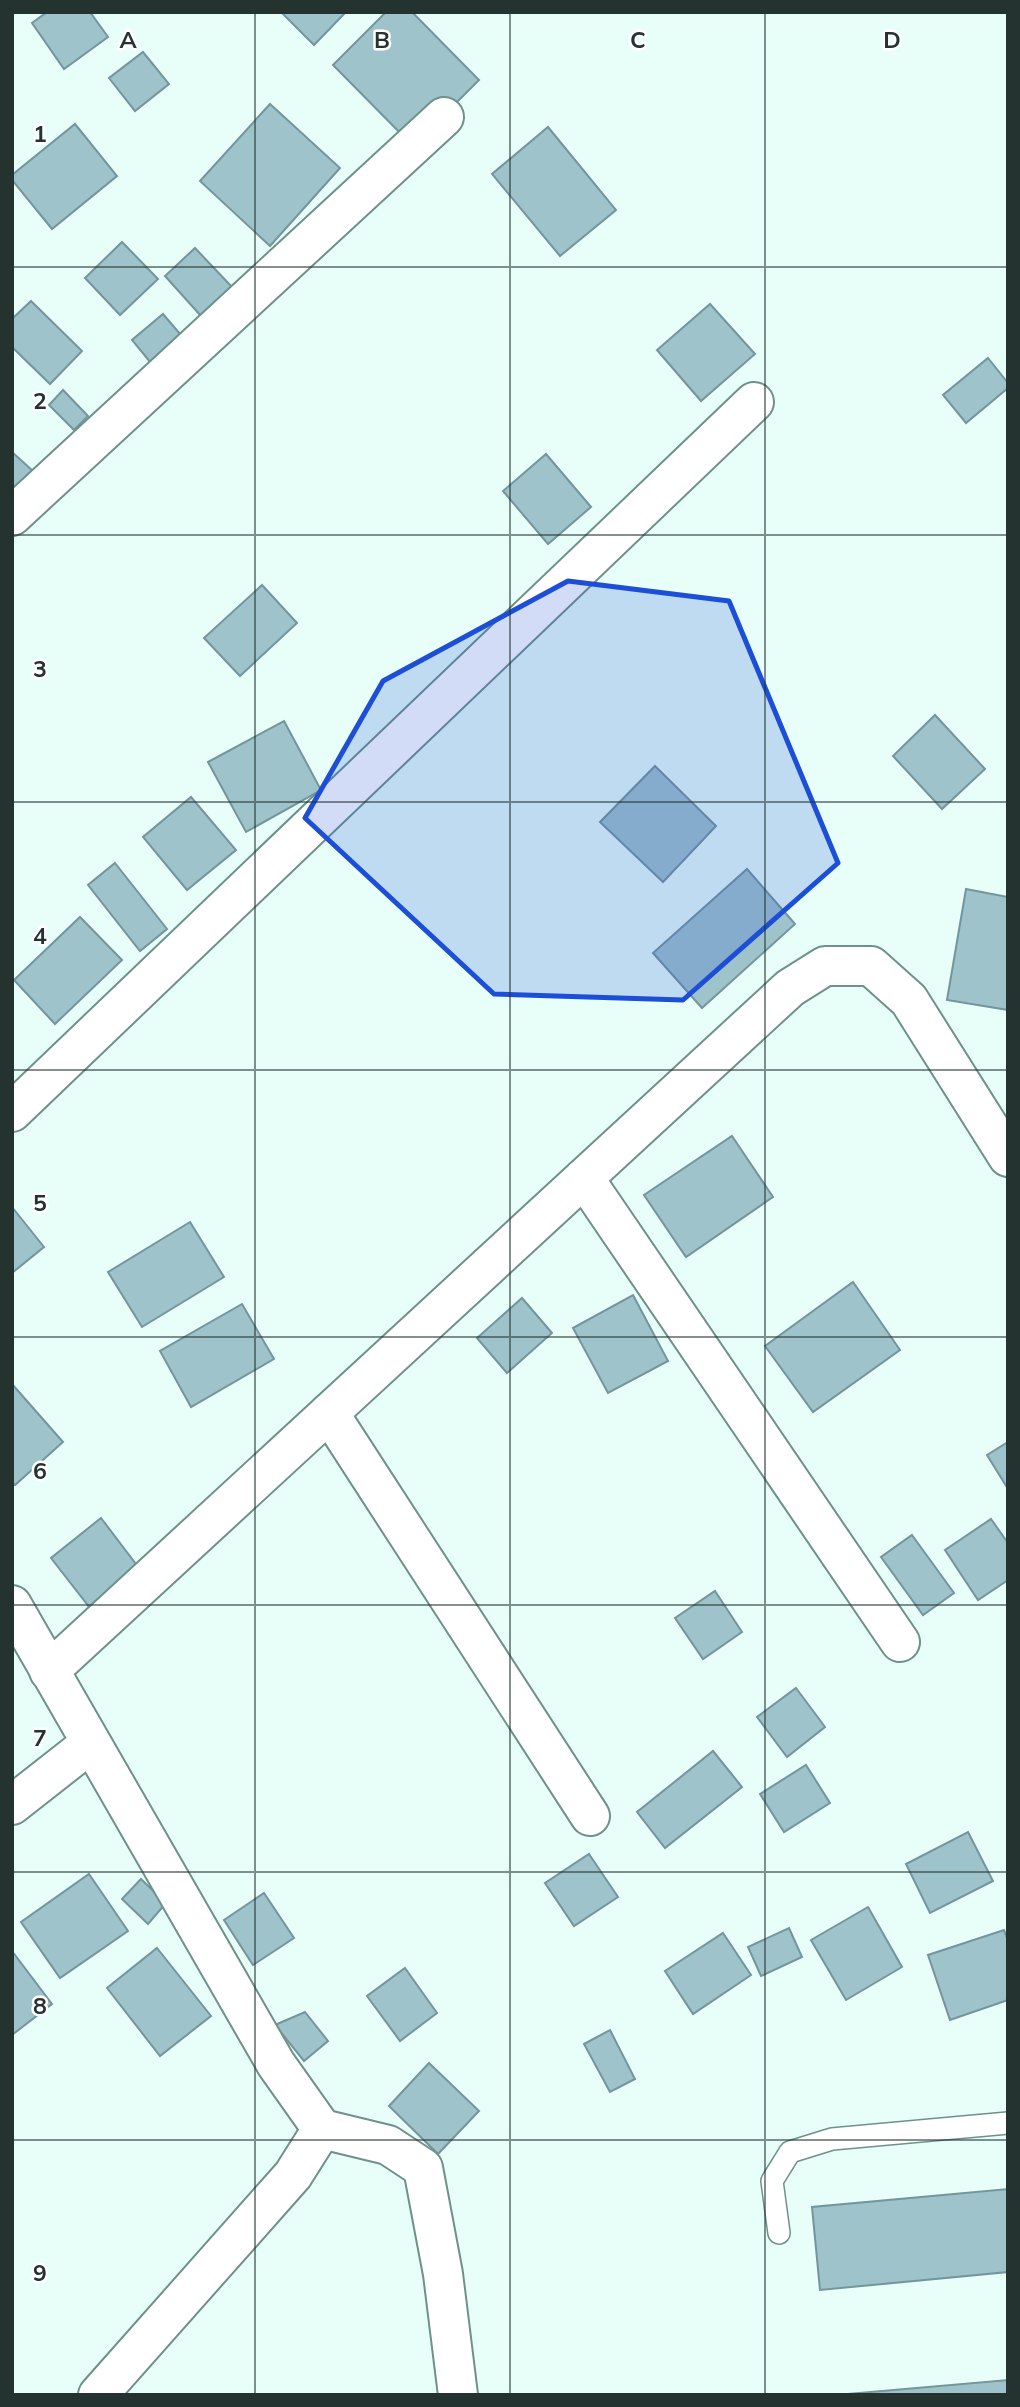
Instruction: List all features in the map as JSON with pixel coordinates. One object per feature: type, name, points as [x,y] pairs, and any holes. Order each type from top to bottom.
[{"type":"street","points":[[12,516],[444,117]]},
{"type":"street","points":[[12,1112],[754,402]]},
{"type":"street","points":[[49,1671],[790,988],[825,966],[871,966],[909,1000],[1008,1157]]},
{"type":"street","points":[[583,1178],[900,1642]]},
{"type":"street","points":[[329,1413],[590,1816]]},
{"type":"street","points":[[12,1605],[276,2064],[322,2129],[388,2145],[423,2168],[443,2274],[458,2395]]},
{"type":"street","points":[[12,1805],[91,1743]]},
{"type":"street","points":[[98,2395],[293,2175],[322,2129]]},
{"type":"lane","points":[[779,2233],[772,2181],[789,2152],[832,2139],[1008,2123]]},
{"type":"highlighted area","points":[[568,581],[729,601],[838,863],[683,1000],[494,994],[305,818],[383,681]]},
{"type":"building","points":[[47,12],[90,12],[108,37],[64,69],[32,23]]},
{"type":"building","points":[[281,12],[346,12],[314,45]]},
{"type":"building","points":[[386,12],[412,12],[479,80],[413,146],[333,65]]},
{"type":"building","points":[[143,52],[169,84],[135,111],[109,78]]},
{"type":"building","points":[[270,104],[340,168],[270,246],[200,181]]},
{"type":"building","points":[[75,124],[117,176],[52,229],[12,180],[12,175]]},
{"type":"building","points":[[548,127],[616,210],[560,256],[492,174]]},
{"type":"building","points":[[122,242],[158,279],[120,315],[85,278]]},
{"type":"building","points":[[195,248],[232,287],[201,316],[165,276]]},
{"type":"building","points":[[31,301],[82,351],[50,384],[12,347],[12,319]]},
{"type":"building","points":[[710,304],[755,354],[701,401],[657,350]]},
{"type":"building","points":[[163,314],[186,341],[155,368],[132,340]]},
{"type":"building","points":[[988,358],[1008,383],[1008,388],[966,423],[943,395]]},
{"type":"building","points":[[63,390],[88,416],[74,430],[49,405]]},
{"type":"building","points":[[12,452],[33,471],[12,494]]},
{"type":"building","points":[[546,454],[591,507],[548,544],[503,491]]},
{"type":"building","points":[[262,585],[297,623],[240,676],[204,638]]},
{"type":"building","points":[[935,715],[985,769],[942,809],[893,756]]},
{"type":"building","points":[[284,721],[321,790],[246,832],[208,762]]},
{"type":"building","points":[[655,766],[716,826],[663,882],[600,822]]},
{"type":"building","points":[[191,797],[236,850],[187,890],[143,837]]},
{"type":"building","points":[[115,863],[167,929],[140,951],[88,885]]},
{"type":"building","points":[[747,869],[795,924],[702,1008],[653,953]]},
{"type":"building","points":[[966,889],[1008,897],[1008,1010],[947,1000]]},
{"type":"building","points":[[80,917],[122,960],[55,1024],[14,980]]},
{"type":"building","points":[[732,1136],[773,1197],[686,1257],[644,1195]]},
{"type":"building","points":[[12,1207],[44,1247],[12,1273]]},
{"type":"building","points":[[190,1222],[224,1277],[142,1327],[108,1272]]},
{"type":"building","points":[[853,1282],[900,1350],[813,1412],[765,1346]]},
{"type":"building","points":[[633,1295],[668,1361],[608,1393],[573,1328]]},
{"type":"building","points":[[522,1298],[552,1333],[507,1373],[477,1338]]},
{"type":"building","points":[[242,1304],[274,1359],[191,1407],[160,1351]]},
{"type":"building","points":[[12,1384],[63,1442],[15,1485],[12,1482]]},
{"type":"building","points":[[1008,1442],[1008,1489],[987,1455]]},
{"type":"building","points":[[101,1518],[139,1568],[90,1608],[51,1558]]},
{"type":"building","points":[[991,1519],[1008,1543],[1008,1580],[978,1600],[945,1550]]},
{"type":"building","points":[[912,1535],[954,1593],[923,1615],[881,1557]]},
{"type":"building","points":[[715,1591],[742,1632],[703,1659],[675,1618]]},
{"type":"building","points":[[796,1688],[825,1727],[787,1757],[757,1717]]},
{"type":"building","points":[[713,1751],[742,1787],[665,1848],[637,1812]]},
{"type":"building","points":[[806,1765],[830,1803],[784,1832],[760,1794]]},
{"type":"building","points":[[968,1832],[993,1881],[930,1913],[906,1864]]},
{"type":"building","points":[[589,1854],[618,1897],[574,1926],[545,1883]]},
{"type":"building","points":[[89,1874],[128,1931],[60,1978],[21,1922]]},
{"type":"building","points":[[141,1879],[166,1903],[148,1924],[122,1899]]},
{"type":"building","points":[[264,1893],[294,1938],[253,1965],[224,1920]]},
{"type":"building","points":[[868,1907],[902,1967],[846,2000],[811,1940]]},
{"type":"building","points":[[789,1928],[802,1957],[761,1976],[748,1947]]},
{"type":"building","points":[[1004,1930],[1008,1941],[1008,2000],[950,2020],[928,1955]]},
{"type":"building","points":[[723,1933],[751,1975],[693,2014],[665,1971]]},
{"type":"building","points":[[157,1948],[211,2016],[160,2056],[107,1988]]},
{"type":"building","points":[[12,1951],[52,2004],[12,2035]]},
{"type":"building","points":[[405,1968],[437,2013],[400,2041],[367,1996]]},
{"type":"building","points":[[305,2012],[328,2041],[304,2061],[275,2025]]},
{"type":"building","points":[[610,2030],[635,2079],[610,2092],[584,2044]]},
{"type":"building","points":[[429,2063],[479,2111],[438,2154],[389,2106]]},
{"type":"building","points":[[1008,2189],[1008,2272],[820,2290],[812,2207]]},
{"type":"building","points":[[1008,2380],[1008,2395],[836,2395]]}]
